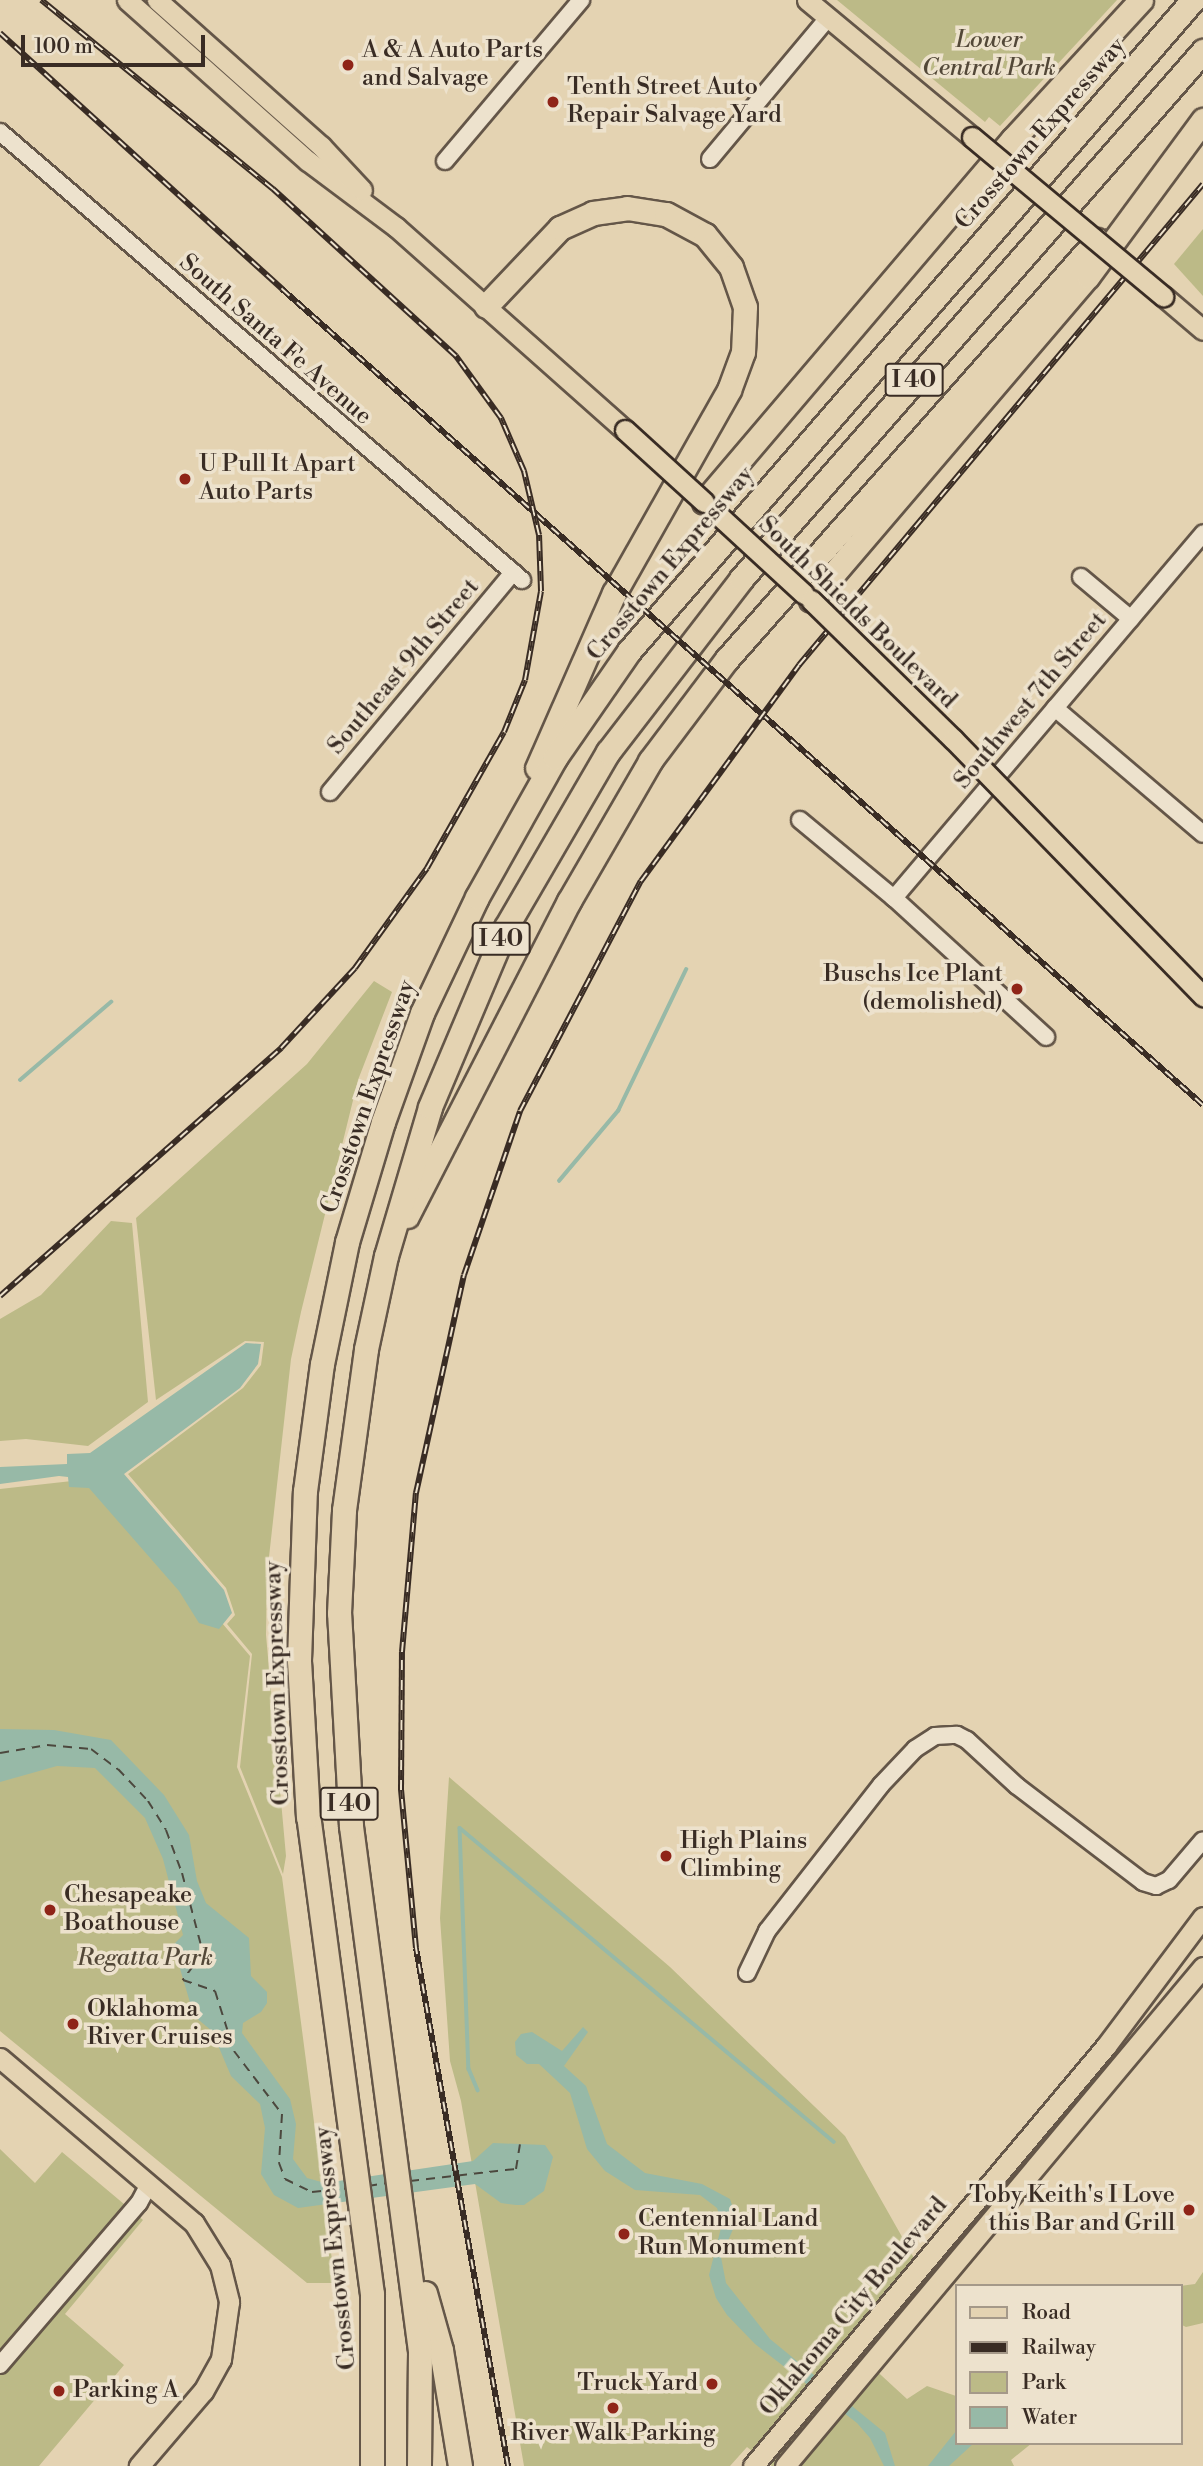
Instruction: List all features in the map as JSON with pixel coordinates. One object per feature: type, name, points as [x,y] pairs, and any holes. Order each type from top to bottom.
[{"type":"highway","points":[[704,502],[1013,139],[1141,0]]},
{"type":"highway","name":"Crosstown Expressway","points":[[372,2466],[373,2332],[365,2239],[301,1742],[300,1550],[311,1440],[332,1306],[383,1122],[438,976],[508,839],[583,716],[666,604],[1193,0]]},
{"type":"highway","name":"I 40","points":[[419,2466],[420,2351],[407,2233],[351,1826],[339,1613],[344,1510],[357,1399],[386,1256],[430,1107],[483,975],[554,840],[608,752],[741,579],[1203,51]]},
{"type":"highway","points":[[808,597],[1088,276],[1203,120]]},
{"type":"highway","points":[[486,306],[560,228],[593,213],[628,208],[685,222],[719,249],[740,285],[746,329],[729,390],[614,593],[582,658],[508,839]]},
{"type":"highway","points":[[386,1256],[569,901],[650,761],[727,659],[1097,240]]},
{"type":"highway","points":[[407,2233],[441,2350],[460,2466]]},
{"type":"highway","points":[[441,2350],[449,2466]]},
{"type":"main road","name":"South Shields Boulevard","points":[[127,0],[308,161],[396,227],[808,597],[953,739],[1203,996]]},
{"type":"main road","name":"South Shields Boulevard","points":[[157,0],[321,146],[396,227]]},
{"type":"main road","points":[[807,0],[1203,330]]},
{"type":"main road","name":"Oklahoma City Boulevard","points":[[753,2466],[1106,2046],[1203,1917]]},
{"type":"main road","name":"Oklahoma City Boulevard","points":[[785,2466],[1203,1967]]},
{"type":"main road","points":[[0,2058],[194,2223],[209,2243],[226,2282],[229,2317],[214,2374],[139,2466]]},
{"type":"street","points":[[445,161],[581,0]]},
{"type":"street","points":[[710,159],[828,18]]},
{"type":"street","name":"South Santa Fe Avenue","points":[[0,132],[518,576]]},
{"type":"street","name":"Southwest 7th Street","points":[[894,898],[1203,533]]},
{"type":"street","name":"Southeast 9th Street","points":[[330,792],[518,576]]},
{"type":"street","points":[[1081,577],[1131,619]]},
{"type":"street","points":[[1055,708],[1203,834]]},
{"type":"street","points":[[800,820],[894,898],[1046,1037]]},
{"type":"street","points":[[747,1973],[767,1931],[881,1785],[915,1749],[943,1734],[967,1740],[1017,1786],[1143,1882],[1156,1886],[1169,1880],[1203,1840]]},
{"type":"street","points":[[0,2365],[139,2203],[149,2184]]},
{"type":"green space","name":"Lower Central Park","points":[[837,0],[1117,0],[1000,126],[989,117],[985,122]]},
{"type":"green space","points":[[1203,229],[1203,296],[1174,264]]},
{"type":"green space","points":[[374,981],[392,992],[358,1080],[301,1312],[291,1359],[267,1575],[266,1635],[286,1856],[283,1874],[240,1767],[252,1654],[227,1624],[235,1615],[226,1588],[128,1474],[243,1388],[261,1365],[264,1342],[245,1341],[156,1400],[136,1218],[307,1064]]},
{"type":"green space","points":[[111,1221],[132,1223],[148,1402],[88,1446],[26,1439],[0,1441],[0,1319],[41,1295]]},
{"type":"green space","name":"Regatta Park","points":[[99,1478],[250,1656],[237,1767],[282,1877],[335,2283],[307,2283],[0,2031],[0,1489]]},
{"type":"green space","points":[[449,1777],[670,1967],[845,2136],[914,2258],[844,2341],[907,2399],[927,2386],[954,2395],[954,2445],[1030,2445],[1011,2460],[1014,2466],[772,2466],[747,2447],[730,2466],[524,2466],[461,2101],[450,2061],[440,1918]]},
{"type":"green space","points":[[0,2149],[35,2183],[62,2152],[143,2220],[65,2314],[124,2365],[39,2466],[0,2466]]},
{"type":"green space","points":[[1203,2272],[1203,2323],[1186,2327],[1182,2325],[1182,2286],[1195,2284]]},
{"type":"water","points":[[246,1343],[261,1344],[258,1364],[240,1388],[124,1474],[224,1590],[232,1613],[219,1629],[199,1623],[179,1591],[89,1488],[69,1487],[68,1477],[59,1476],[0,1484],[0,1467],[67,1464],[67,1454],[90,1453]]},
{"type":"water","points":[[0,1729],[54,1730],[111,1740],[164,1795],[189,1835],[197,1881],[206,1903],[249,1938],[251,1976],[267,1992],[267,2003],[261,2012],[243,2023],[242,2033],[290,2099],[296,2124],[293,2159],[307,2178],[325,2183],[473,2161],[493,2143],[545,2145],[553,2157],[544,2191],[524,2205],[501,2203],[475,2184],[298,2208],[274,2195],[261,2174],[265,2128],[260,2104],[231,2076],[212,2031],[194,2016],[173,1945],[183,1935],[163,1859],[145,1818],[95,1768],[57,1766],[0,1782]]},
{"type":"water","points":[[583,2027],[588,2032],[564,2066],[586,2086],[607,2144],[645,2173],[702,2184],[730,2199],[737,2220],[721,2257],[726,2283],[770,2339],[885,2433],[895,2466],[884,2466],[870,2438],[857,2423],[755,2344],[727,2315],[716,2298],[709,2275],[722,2224],[717,2208],[700,2195],[635,2190],[605,2171],[587,2149],[570,2093],[539,2064],[527,2064],[516,2055],[515,2042],[521,2034],[532,2032],[562,2051]]},
{"type":"water","points":[[954,2434],[954,2445],[972,2445],[949,2466],[928,2466]]},
{"type":"waterway","points":[[559,1181],[618,1111],[686,970]]},
{"type":"waterway","points":[[20,1080],[111,1002]]},
{"type":"waterway","points":[[460,1828],[834,2142]]},
{"type":"waterway","points":[[460,1828],[469,2069],[478,2090]]},
{"type":"ferry route","points":[[0,1753],[47,1745],[91,1749],[118,1769],[148,1801],[166,1830],[182,1873],[203,1953],[183,1980],[215,1991],[234,2051],[282,2114],[279,2163],[285,2179],[312,2192],[348,2188]]},
{"type":"ferry route","points":[[410,2181],[516,2169],[520,2144]]},
{"type":"ferry route","points":[[368,2186],[387,2183]]},
{"type":"railway","points":[[0,1296],[281,1048],[355,968],[427,868],[504,732],[525,680],[541,591],[539,535],[524,471],[501,418],[456,356],[273,189],[41,0]]},
{"type":"railway","points":[[0,33],[282,289],[1203,1105]]},
{"type":"railway","points":[[508,2466],[416,1948],[401,1790],[402,1652],[416,1493],[464,1275],[520,1111],[641,881],[799,665],[1203,184]]},
{"type":"place","name":"A & A Auto Parts and Salvage","points":[[348,65]]},
{"type":"place","name":"Tenth Street Auto Repair Salvage Yard","points":[[553,102]]},
{"type":"place","name":"U Pull It Apart Auto Parts","points":[[185,479]]},
{"type":"place","name":"Buschs Ice Plant (demolished)","points":[[1017,989]]},
{"type":"place","name":"High Plains Climbing","points":[[666,1856]]},
{"type":"place","name":"Chesapeake Boathouse","points":[[50,1910]]},
{"type":"place","name":"Oklahoma River Cruises","points":[[73,2024]]},
{"type":"place","name":"Toby Keith's I Love this Bar and Grill","points":[[1189,2210]]},
{"type":"place","name":"Centennial Land Run Monument","points":[[624,2234]]},
{"type":"place","name":"Truck Yard","points":[[712,2384]]},
{"type":"place","name":"Parking A","points":[[59,2391]]},
{"type":"place","name":"River Walk Parking","points":[[613,2408]]}]
